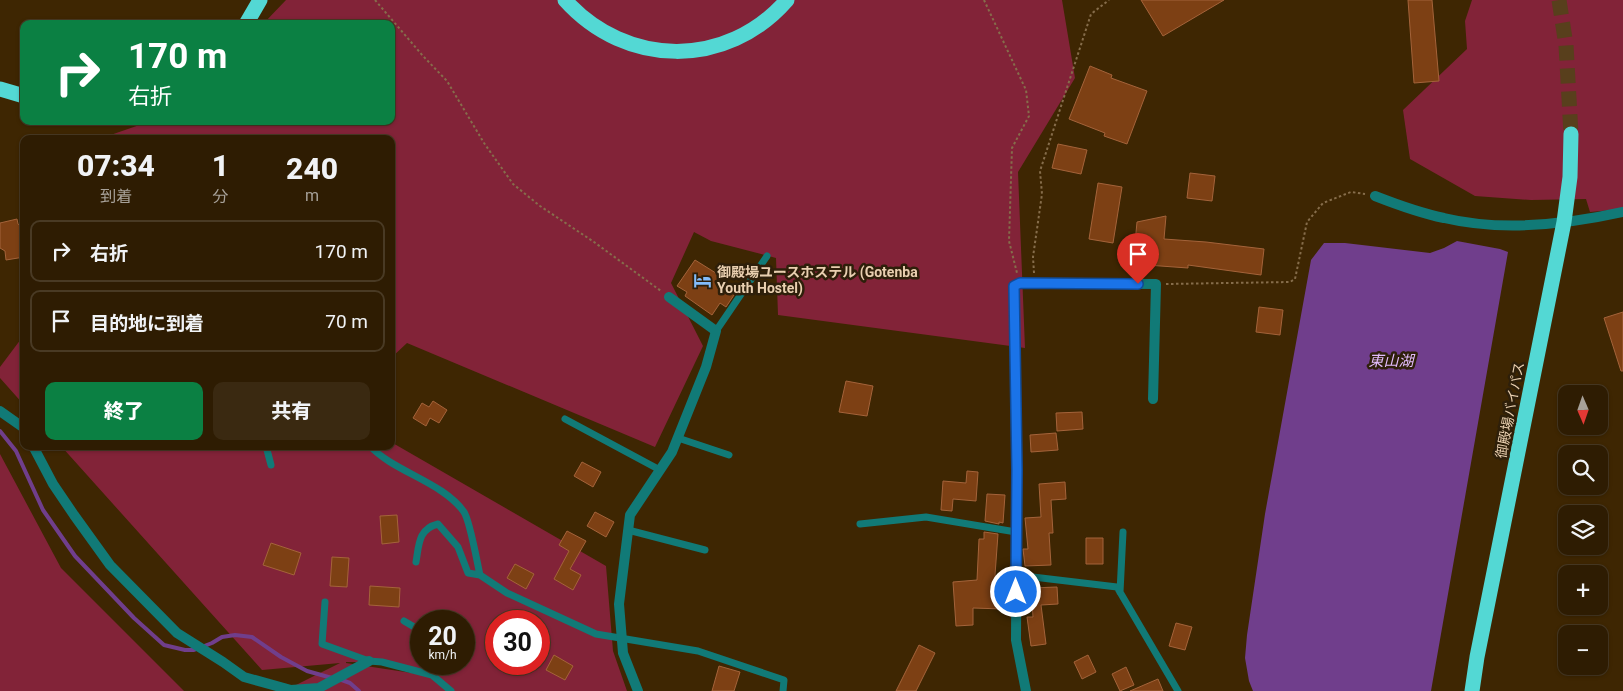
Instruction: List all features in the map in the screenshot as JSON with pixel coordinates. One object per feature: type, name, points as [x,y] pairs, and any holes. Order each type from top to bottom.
[{"type":"highway","points":[[248,20],[260,0]]},
{"type":"highway","points":[[565,0],[585,20],[604,32],[640,46],[669,51],[693,51],[718,46],[741,38],[762,24],[787,0]]},
{"type":"highway","points":[[0,89],[20,95]]},
{"type":"highway","name":"御殿場バイパス","points":[[1472,691],[1479,647],[1564,222],[1570,177],[1571,134]]},
{"type":"street","points":[[1375,196],[1410,209],[1446,219],[1485,224],[1527,225],[1564,222],[1623,212]]},
{"type":"street","points":[[1026,691],[1016,640],[1014,286],[1020,283],[1156,284],[1153,399]]},
{"type":"street","points":[[638,691],[623,652],[619,604],[630,515],[672,452],[706,368],[716,331],[668,297]]},
{"type":"street","points":[[0,411],[20,425]]},
{"type":"street","points":[[35,450],[53,484],[110,565],[182,636],[244,677],[292,690],[319,688],[370,661]]},
{"type":"lane","points":[[716,331],[767,256]]},
{"type":"lane","points":[[565,419],[660,470]]},
{"type":"lane","points":[[678,438],[729,455]]},
{"type":"lane","points":[[267,450],[271,465]]},
{"type":"lane","points":[[375,450],[384,458],[453,499],[459,506],[465,514],[480,575]]},
{"type":"lane","points":[[860,524],[926,517],[1016,532]]},
{"type":"lane","points":[[416,562],[421,534],[429,526],[438,524],[458,546],[468,573],[480,575],[507,593],[596,634],[698,650],[784,680],[783,691]]},
{"type":"lane","points":[[628,530],[705,550]]},
{"type":"lane","points":[[1120,592],[1123,532]]},
{"type":"lane","points":[[1016,575],[1117,587],[1178,691]]},
{"type":"lane","points":[[325,602],[322,644],[370,661],[410,669]]},
{"type":"lane","points":[[404,621],[410,625]]},
{"type":"lane","points":[[432,675],[451,691]]},
{"type":"path","points":[[375,0],[392,20]]},
{"type":"path","points":[[984,0],[1026,90],[1029,116],[1012,148],[1009,241],[1020,283]]},
{"type":"path","points":[[1034,283],[1033,257],[1042,194],[1040,171],[1092,14],[1109,0]]},
{"type":"path","points":[[395,23],[447,81],[484,143],[513,184],[540,206],[594,242],[668,297]]},
{"type":"path","points":[[1156,284],[1290,282],[1295,279],[1307,222],[1322,203],[1352,192],[1375,196]]},
{"type":"shaded area","points":[[286,0],[1062,0],[1075,78],[1018,172],[1025,348],[778,315],[776,258],[711,241],[694,232],[671,283],[703,346],[655,447],[407,343],[395,354],[395,135],[111,135],[139,125],[395,125],[395,20],[267,20]]},
{"type":"shaded area","points":[[1472,0],[1623,0],[1623,209],[1590,212],[1586,199],[1531,200],[1475,196],[1410,159],[1403,110],[1467,49],[1465,21]]},
{"type":"shaded area","points":[[20,340],[20,400],[0,378],[0,367]]},
{"type":"shaded area","points":[[395,444],[606,566],[613,651],[627,691],[284,691],[340,663],[262,670],[65,450],[395,450]]},
{"type":"shaded area","points":[[0,454],[61,568],[184,691],[0,691]]},
{"type":"water","name":"東山湖","points":[[1457,241],[1508,252],[1431,691],[1253,691],[1249,681],[1245,658],[1247,635],[1265,514],[1311,260],[1324,243],[1345,243],[1430,253]]},
{"type":"building","points":[[1141,0],[1224,0],[1163,36]]},
{"type":"building","points":[[1408,0],[1432,0],[1439,81],[1414,83]]},
{"type":"building","points":[[1090,66],[1112,75],[1111,78],[1147,91],[1127,144],[1104,136],[1105,133],[1069,119]]},
{"type":"building","points":[[1058,144],[1087,150],[1081,174],[1052,168]]},
{"type":"building","points":[[1190,173],[1215,176],[1212,201],[1187,198]]},
{"type":"building","points":[[1098,183],[1122,187],[1113,243],[1089,239]]},
{"type":"building","points":[[1166,216],[1164,239],[1264,249],[1261,275],[1188,265],[1188,268],[1133,264],[1137,222]]},
{"type":"building","points":[[17,219],[20,226],[20,258],[6,260],[5,251],[0,248],[0,223]]},
{"type":"building","points":[[695,260],[719,275],[718,281],[736,292],[726,307],[720,303],[712,315],[685,296],[687,292],[677,286]]},
{"type":"building","points":[[1259,307],[1283,310],[1280,335],[1256,332]]},
{"type":"building","points":[[1623,312],[1623,371],[1621,371],[1604,318]]},
{"type":"building","points":[[846,381],[873,386],[867,416],[839,412]]},
{"type":"building","points":[[433,401],[447,410],[439,423],[430,418],[426,426],[413,418],[422,403],[429,407]]},
{"type":"building","points":[[1082,412],[1083,429],[1057,431],[1056,413]]},
{"type":"building","points":[[1056,433],[1058,450],[1031,452],[1030,435]]},
{"type":"building","points":[[582,462],[601,472],[593,487],[574,476]]},
{"type":"building","points":[[967,471],[978,472],[976,501],[953,499],[952,511],[941,510],[943,481],[966,483]]},
{"type":"building","points":[[1065,482],[1066,499],[1051,500],[1053,533],[1049,533],[1051,565],[1025,566],[1023,549],[1028,549],[1025,518],[1041,517],[1039,484]]},
{"type":"building","points":[[987,494],[1005,495],[1003,523],[985,521]]},
{"type":"building","points":[[595,512],[614,522],[606,537],[587,526]]},
{"type":"building","points":[[397,515],[399,542],[382,544],[380,516]]},
{"type":"building","points":[[567,531],[586,541],[570,569],[581,575],[573,590],[554,579],[569,551],[559,545]]},
{"type":"building","points":[[984,532],[998,534],[995,575],[1007,593],[1003,609],[973,608],[973,625],[956,626],[953,582],[977,580],[979,539],[984,539]]},
{"type":"building","points":[[1086,538],[1103,538],[1103,564],[1086,564]]},
{"type":"building","points":[[271,543],[301,553],[294,575],[263,565]]},
{"type":"building","points":[[332,557],[349,558],[347,587],[330,586]]},
{"type":"building","points":[[515,564],[534,574],[526,589],[507,578]]},
{"type":"building","points":[[370,586],[400,588],[399,607],[369,605]]},
{"type":"building","points":[[1057,587],[1058,604],[1041,605],[1046,644],[1031,646],[1027,617],[1033,617],[1031,588]]},
{"type":"building","points":[[1176,623],[1192,627],[1185,650],[1169,646]]},
{"type":"building","points":[[919,645],[935,653],[916,691],[896,691]]},
{"type":"building","points":[[554,655],[573,666],[565,680],[550,672],[550,662]]},
{"type":"building","points":[[1088,655],[1096,672],[1082,679],[1074,662]]},
{"type":"building","points":[[719,666],[740,672],[734,691],[712,691]]},
{"type":"building","points":[[1126,667],[1134,685],[1120,691],[1112,674]]},
{"type":"building","points":[[1158,679],[1163,691],[1130,691]]},
{"type":"waterway","points":[[0,431],[16,451],[43,510],[75,556],[134,618],[164,645],[194,650],[222,637],[235,635],[252,637],[281,657],[307,671],[332,678]]},
{"type":"waterway","points":[[339,679],[350,683],[359,691]]},
{"type":"tunnel","points":[[1559,0],[1566,45],[1571,134]]},
{"type":"place","name":"御殿場ユースホステル (Gotenba Youth Hostel)","points":[[703,280]]},
{"type":"route","points":[[1016,592],[1017,470],[1014,286],[1020,283],[1138,284]]}]
